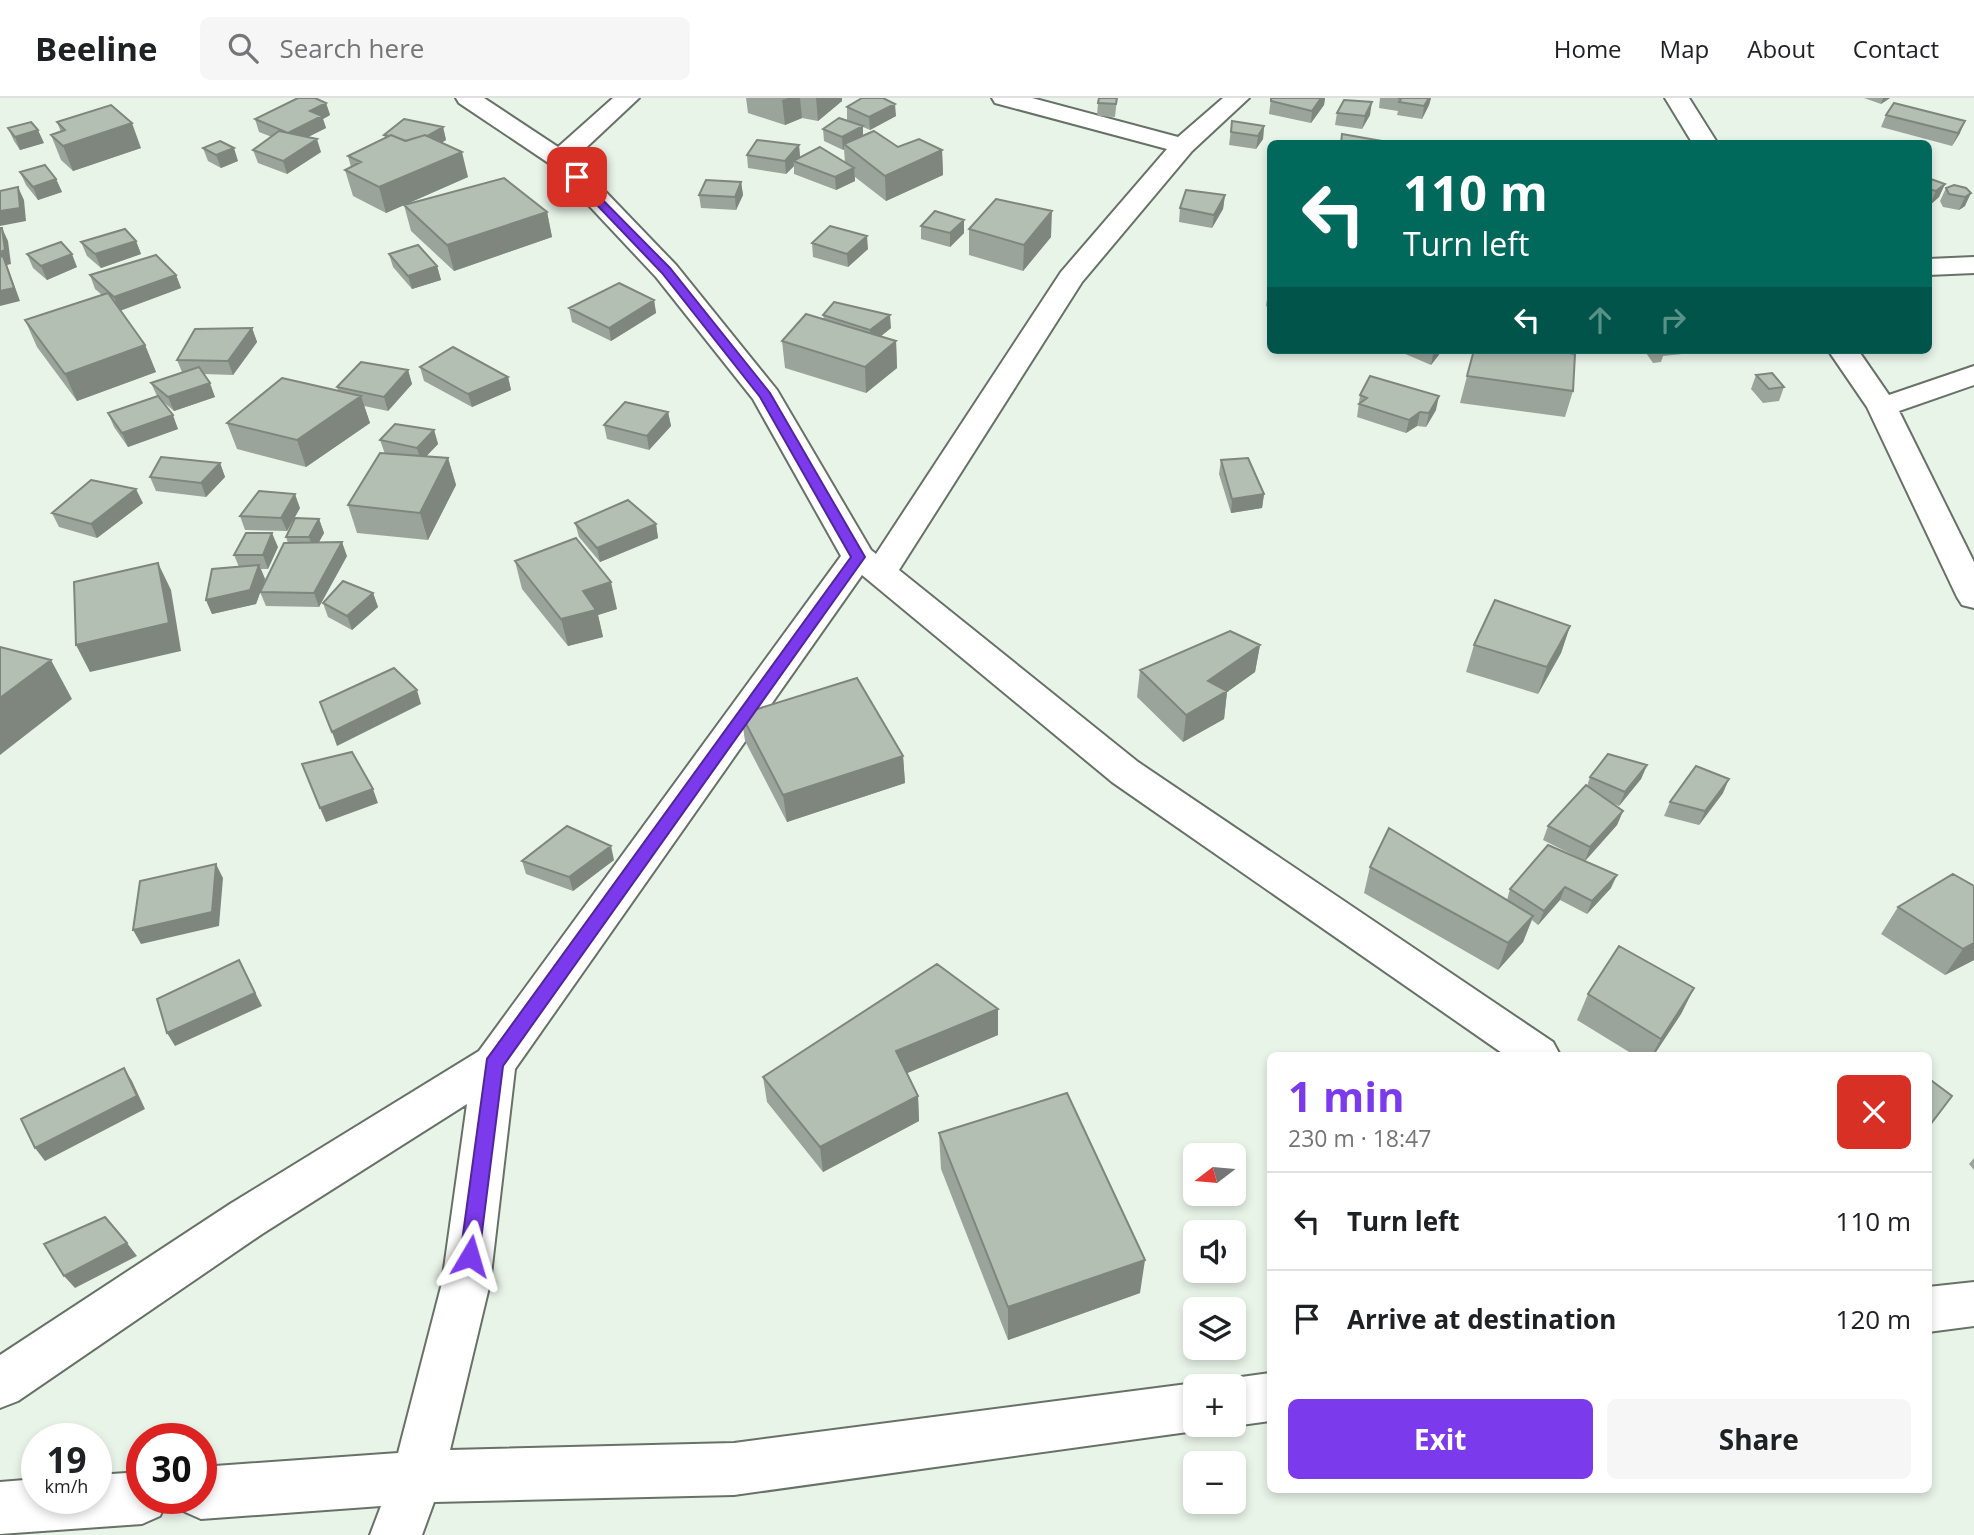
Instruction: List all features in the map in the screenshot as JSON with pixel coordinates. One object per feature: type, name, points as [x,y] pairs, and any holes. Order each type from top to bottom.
[{"type":"street","points":[[468,98],[559,159],[666,271],[766,396],[869,564],[1125,772],[1534,1052]]},
{"type":"street","points":[[559,159],[628,98]]},
{"type":"street","points":[[1004,98],[1183,146]]},
{"type":"street","points":[[0,1384],[246,1219],[494,1064],[869,564],[1071,278],[1183,146],[1237,98]]},
{"type":"street","points":[[1670,98],[1677,98],[1703,140]]},
{"type":"street","points":[[1932,267],[1974,265]]},
{"type":"street","points":[[1846,354],[1882,407],[1974,597]]},
{"type":"street","points":[[1882,407],[1974,375]]},
{"type":"street","points":[[396,1535],[418,1477],[466,1283],[494,1064]]},
{"type":"street","points":[[1932,1309],[1974,1304]]},
{"type":"street","points":[[1246,1400],[1267,1397]]},
{"type":"street","points":[[217,1492],[418,1477],[734,1469],[1183,1410]]},
{"type":"street","points":[[0,1508],[126,1499]]},
{"type":"building","points":[[298,98],[315,98],[326,103],[310,111],[322,116],[288,133],[255,119]]},
{"type":"building","points":[[862,98],[883,98],[895,104],[869,117],[847,107]]},
{"type":"building","points":[[1099,98],[1117,98],[1116,104],[1098,103]]},
{"type":"building","points":[[1271,98],[1321,98],[1312,111],[1271,101]]},
{"type":"building","points":[[1398,98],[1429,98],[1424,106],[1399,102],[1401,99]]},
{"type":"building","points":[[1344,100],[1372,102],[1365,116],[1337,113]]},
{"type":"building","points":[[1894,103],[1965,121],[1958,133],[1886,115]]},
{"type":"building","points":[[111,105],[132,123],[63,146],[51,135],[65,130],[57,122]]},
{"type":"building","points":[[839,118],[863,126],[842,137],[823,129]]},
{"type":"building","points":[[404,119],[443,127],[427,136],[406,141],[384,135]]},
{"type":"building","points":[[1232,121],[1264,126],[1258,136],[1231,132]]},
{"type":"building","points":[[31,122],[38,130],[15,137],[8,128]]},
{"type":"building","points":[[279,131],[317,139],[283,161],[253,150]]},
{"type":"building","points":[[874,131],[898,147],[919,139],[942,150],[885,176],[844,144]]},
{"type":"building","points":[[1342,134],[1376,140],[1341,140]]},
{"type":"building","points":[[391,135],[405,141],[425,135],[462,152],[379,187],[345,170],[361,162],[348,156]]},
{"type":"building","points":[[757,140],[799,145],[785,161],[747,155]]},
{"type":"building","points":[[220,141],[234,148],[216,155],[203,148]]},
{"type":"building","points":[[820,147],[854,168],[835,177],[793,161]]},
{"type":"building","points":[[45,165],[56,179],[33,187],[20,172]]},
{"type":"building","points":[[504,178],[547,212],[447,245],[404,205]]},
{"type":"building","points":[[1932,179],[1945,184],[1936,191],[1932,190]]},
{"type":"building","points":[[706,180],[741,182],[735,197],[699,195]]},
{"type":"building","points":[[1954,185],[1966,188],[1971,193],[1965,197],[1949,194],[1946,188]]},
{"type":"building","points":[[18,187],[20,208],[0,211],[0,191]]},
{"type":"building","points":[[1186,190],[1225,195],[1214,215],[1180,208]]},
{"type":"building","points":[[996,199],[1052,211],[1024,245],[969,229]]},
{"type":"building","points":[[935,211],[964,220],[950,233],[921,226]]},
{"type":"building","points":[[830,226],[867,236],[847,254],[812,243]]},
{"type":"building","points":[[0,228],[5,250],[0,252]]},
{"type":"building","points":[[125,229],[136,241],[95,254],[81,242]]},
{"type":"building","points":[[61,242],[72,254],[41,266],[27,254]]},
{"type":"building","points":[[418,245],[437,266],[408,276],[389,254]]},
{"type":"building","points":[[156,255],[176,275],[114,297],[90,275]]},
{"type":"building","points":[[3,256],[14,288],[0,291],[0,257]]},
{"type":"building","points":[[619,283],[654,300],[609,328],[569,308]]},
{"type":"building","points":[[108,293],[145,345],[65,374],[25,320]]},
{"type":"building","points":[[834,302],[890,315],[870,330],[823,315]]},
{"type":"building","points":[[806,314],[896,341],[865,367],[782,341]]},
{"type":"building","points":[[252,328],[228,361],[177,360],[195,329]]},
{"type":"building","points":[[453,347],[508,377],[468,394],[420,367]]},
{"type":"building","points":[[1473,354],[1575,354],[1573,391],[1467,376]]},
{"type":"building","points":[[361,362],[408,370],[384,397],[337,387]]},
{"type":"building","points":[[199,367],[210,383],[168,397],[151,383]]},
{"type":"building","points":[[1772,373],[1784,387],[1769,389],[1756,375]]},
{"type":"building","points":[[1370,376],[1439,396],[1429,413],[1420,412],[1409,420],[1359,404],[1367,398],[1360,395]]},
{"type":"building","points":[[282,378],[361,396],[297,440],[227,423]]},
{"type":"building","points":[[158,396],[173,415],[122,433],[108,413]]},
{"type":"building","points":[[625,402],[668,412],[647,436],[604,425]]},
{"type":"building","points":[[395,424],[434,430],[417,448],[380,440]]},
{"type":"building","points":[[380,453],[448,458],[420,513],[348,505]]},
{"type":"building","points":[[161,457],[220,463],[201,483],[150,477]]},
{"type":"building","points":[[1248,458],[1264,494],[1232,499],[1221,460]]},
{"type":"building","points":[[91,480],[136,489],[91,524],[52,513]]},
{"type":"building","points":[[259,491],[295,494],[281,518],[240,516]]},
{"type":"building","points":[[628,500],[656,524],[597,548],[575,523]]},
{"type":"building","points":[[295,518],[319,519],[309,537],[286,537]]},
{"type":"building","points":[[246,533],[272,533],[263,555],[234,555]]},
{"type":"building","points":[[576,538],[611,582],[583,591],[596,610],[561,619],[515,561]]},
{"type":"building","points":[[342,542],[314,593],[260,592],[284,543]]},
{"type":"building","points":[[158,563],[169,623],[76,645],[74,582]]},
{"type":"building","points":[[259,565],[250,590],[206,600],[212,569]]},
{"type":"building","points":[[343,581],[373,593],[347,616],[323,603]]},
{"type":"building","points":[[1495,600],[1570,626],[1547,667],[1474,645]]},
{"type":"building","points":[[1230,631],[1260,645],[1208,681],[1227,691],[1186,715],[1140,670]]},
{"type":"building","points":[[0,647],[51,660],[0,698]]},
{"type":"building","points":[[394,668],[417,690],[332,732],[320,702]]},
{"type":"building","points":[[857,678],[903,756],[783,795],[741,714]]},
{"type":"building","points":[[352,752],[373,789],[320,808],[302,764]]},
{"type":"building","points":[[1608,754],[1647,765],[1625,792],[1590,777]]},
{"type":"building","points":[[1696,766],[1729,779],[1705,811],[1670,802]]},
{"type":"building","points":[[1586,785],[1623,811],[1590,847],[1548,826]]},
{"type":"building","points":[[567,826],[611,846],[569,877],[522,861]]},
{"type":"building","points":[[1389,828],[1533,916],[1508,943],[1370,867]]},
{"type":"building","points":[[1548,845],[1617,875],[1592,901],[1565,887],[1544,911],[1510,889]]},
{"type":"building","points":[[216,864],[212,912],[133,930],[140,881]]},
{"type":"building","points":[[1953,874],[1974,886],[1974,943],[1963,949],[1898,907]]},
{"type":"building","points":[[1619,946],[1694,988],[1661,1039],[1588,994]]},
{"type":"building","points":[[239,960],[255,993],[167,1033],[157,999]]},
{"type":"building","points":[[937,964],[998,1009],[896,1051],[918,1096],[820,1147],[763,1077]]},
{"type":"building","points":[[124,1068],[137,1096],[35,1148],[21,1119]]},
{"type":"building","points":[[1932,1081],[1952,1096],[1932,1122]]},
{"type":"building","points":[[1067,1093],[1145,1260],[1008,1307],[939,1133]]},
{"type":"building","points":[[105,1217],[127,1243],[64,1276],[44,1244]]},
{"type":"route","points":[[470,1256],[494,1064],[858,557],[766,396],[666,271],[577,177]]}]
